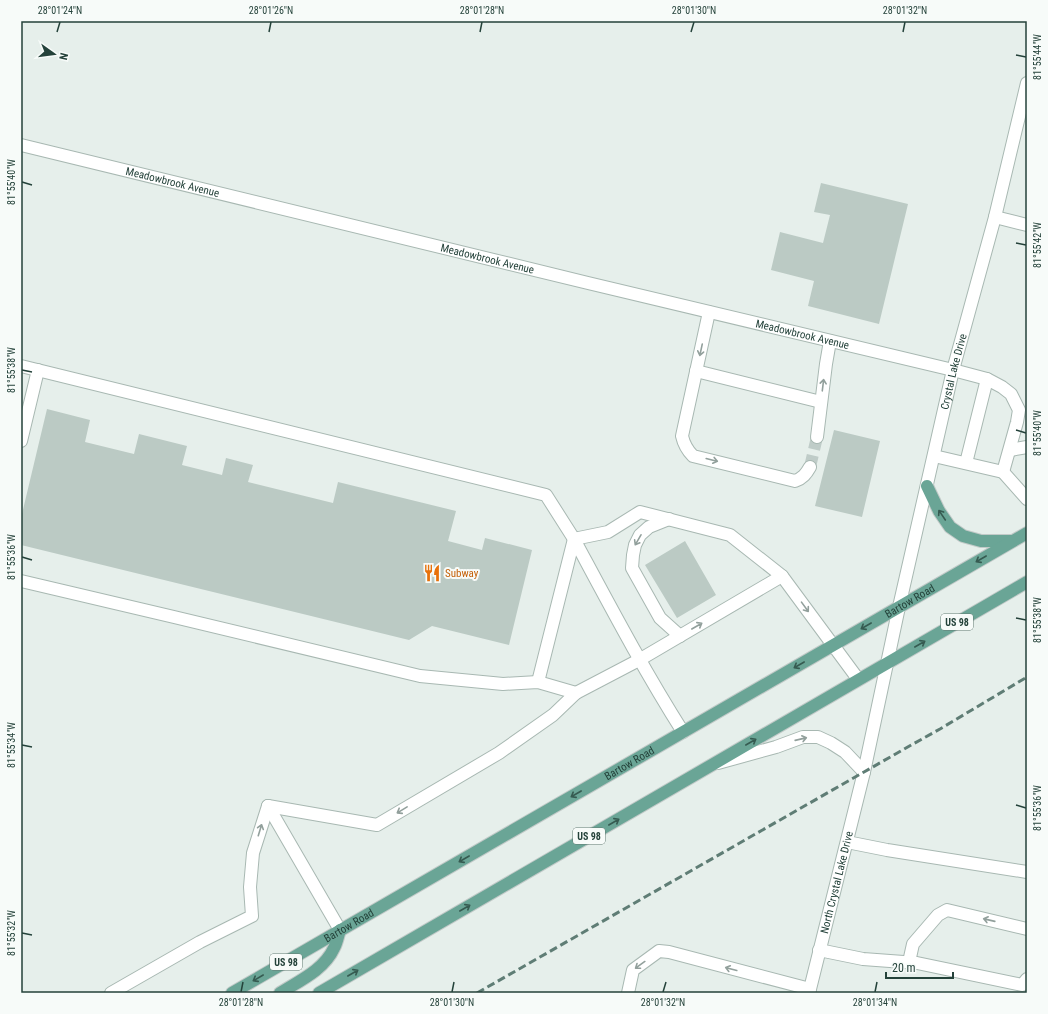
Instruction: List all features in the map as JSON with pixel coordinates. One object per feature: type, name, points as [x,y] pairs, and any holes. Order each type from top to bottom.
[{"type":"main road","points":[[927,486],[939,511],[950,527],[963,536],[981,541],[1013,541]]},
{"type":"main road","name":"Bartow Road","points":[[232,993],[1027,533]]},
{"type":"main road","name":"US 98","points":[[319,993],[1027,582]]},
{"type":"main road","points":[[280,993],[312,974],[325,962],[334,949],[340,930]]},
{"type":"street","name":"Crystal Lake Drive","points":[[887,663],[953,370],[995,217],[1027,82]]},
{"type":"street","name":"Meadowbrook Avenue","points":[[21,145],[987,379],[1011,394],[1019,410],[1010,450],[1003,472]]},
{"type":"street","points":[[995,217],[1027,225]]},
{"type":"street","points":[[709,312],[682,436],[687,450],[693,456],[795,481],[801,479],[810,467]]},
{"type":"street","points":[[818,437],[821,402],[830,341]]},
{"type":"street","points":[[21,366],[546,495],[574,539],[639,660],[683,732]]},
{"type":"street","points":[[21,442],[38,370]]},
{"type":"street","points":[[696,371],[821,402]]},
{"type":"street","points":[[966,464],[987,379]]},
{"type":"street","points":[[1010,450],[1027,447]]},
{"type":"street","points":[[934,456],[1003,472],[1027,499]]},
{"type":"street","points":[[574,539],[608,532],[640,512],[730,535],[782,576],[858,679]]},
{"type":"street","points":[[669,519],[649,527],[640,535],[635,545],[632,568],[660,618],[680,636]]},
{"type":"street","points":[[538,682],[574,539]]},
{"type":"street","points":[[268,806],[377,825],[499,753],[553,715],[576,693],[639,660],[782,576]]},
{"type":"street","points":[[21,581],[182,618],[420,676],[503,684],[538,682],[576,693]]},
{"type":"street","name":"North Crystal Lake Drive","points":[[809,991],[864,772],[887,663]]},
{"type":"street","points":[[710,766],[776,747],[803,737],[818,738],[831,743],[845,752],[864,772]]},
{"type":"street","points":[[268,806],[340,930]]},
{"type":"street","points":[[111,993],[200,942],[252,916],[250,887],[253,853],[268,806]]},
{"type":"street","points":[[847,842],[887,850],[1027,872]]},
{"type":"street","points":[[909,962],[913,944],[938,915],[947,910],[1027,929]]},
{"type":"street","points":[[820,950],[863,960],[925,964],[1022,985],[1027,979]]},
{"type":"street","points":[[628,993],[633,970],[659,951],[668,952],[769,979],[795,989],[809,991]]},
{"type":"building","points":[[821,183],[908,204],[879,324],[808,306],[814,281],[771,270],[780,232],[823,243],[830,215],[814,212]]},
{"type":"building","points":[[47,409],[90,420],[85,442],[134,454],[139,434],[187,446],[182,465],[222,475],[226,458],[253,465],[248,482],[333,503],[338,482],[456,511],[448,541],[482,550],[485,538],[532,550],[509,645],[432,626],[409,640],[21,545],[21,518]]},
{"type":"building","points":[[834,430],[880,441],[862,517],[815,506]]},
{"type":"building","points":[[685,541],[716,595],[677,618],[645,565]]},
{"type":"tunnel","points":[[810,467],[817,437]]},
{"type":"railway","points":[[477,993],[940,729],[1027,677]]},
{"type":"place","name":"Subway","points":[[432,573]]}]
